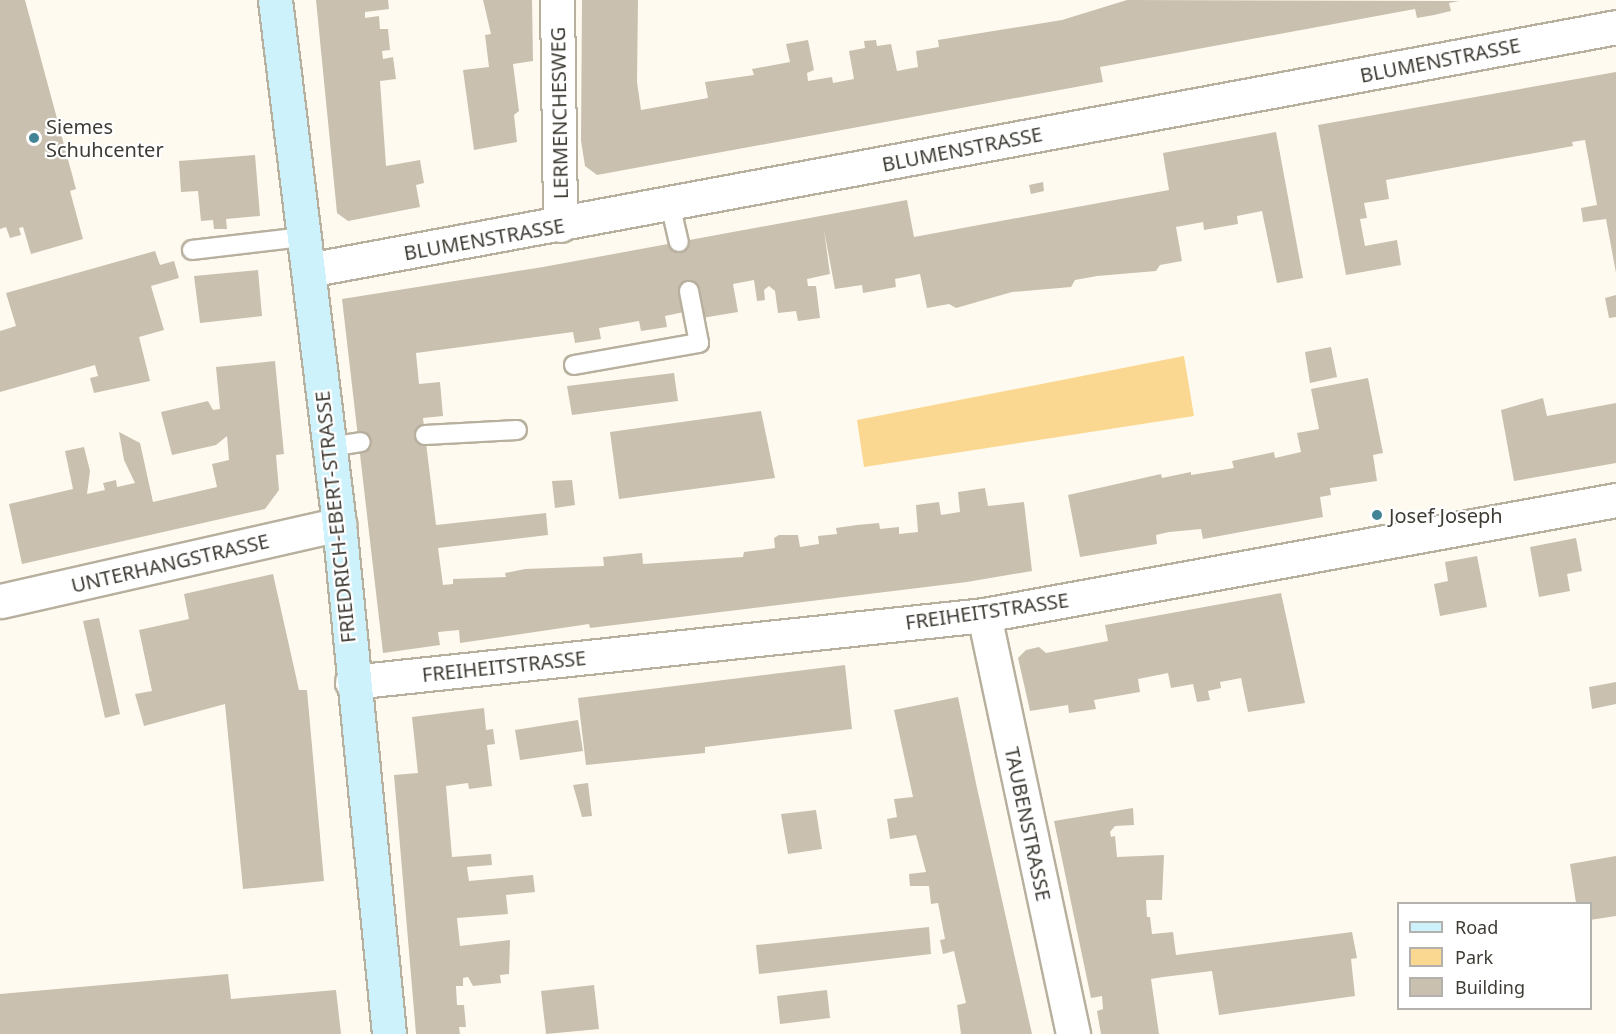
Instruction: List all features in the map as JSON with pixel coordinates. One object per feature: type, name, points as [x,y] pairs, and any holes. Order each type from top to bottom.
[{"type":"main road","name":"FRIEDRICH-EBERT-STRASSE","points":[[275,0],[308,270],[345,445],[339,524],[352,682],[389,1034]]},
{"type":"street","name":"LERMENCHESWEG","points":[[557,0],[560,225]]},
{"type":"street","name":"BLUMENSTRASSE","points":[[308,270],[1616,27]]},
{"type":"street","name":"FREIHEITSTRASSE","points":[[352,682],[984,615],[1616,500]]},
{"type":"street","name":"UNTERHANGSTRASSE","points":[[1,601],[339,524]]},
{"type":"street","name":"TAUBENSTRASSE","points":[[984,615],[1073,1034]]},
{"type":"lane","points":[[670,204],[679,242]]},
{"type":"lane","points":[[192,250],[303,237]]},
{"type":"lane","points":[[574,365],[699,343],[688,291]]},
{"type":"lane","points":[[425,435],[517,430]]},
{"type":"green space","points":[[1184,356],[1194,416],[864,467],[857,420]]},
{"type":"building","points":[[0,0],[25,0],[76,189],[70,191],[83,239],[31,254],[23,227],[19,228],[21,235],[10,238],[6,227],[0,229]]},
{"type":"building","points":[[316,0],[388,0],[389,9],[365,12],[365,18],[379,16],[380,29],[388,29],[390,50],[382,51],[383,59],[393,57],[396,79],[380,81],[386,166],[420,160],[424,183],[416,185],[420,207],[348,221],[337,213]]},
{"type":"building","points":[[483,0],[532,0],[533,61],[513,64],[519,111],[514,115],[517,142],[474,150],[463,70],[489,67],[485,35],[491,34]]},
{"type":"building","points":[[582,0],[638,0],[637,82],[641,110],[708,98],[705,82],[754,75],[752,69],[790,62],[786,44],[808,40],[814,70],[807,73],[808,81],[832,77],[833,83],[854,79],[849,51],[865,48],[864,41],[876,40],[877,46],[891,44],[897,71],[918,67],[916,51],[939,47],[938,40],[1062,20],[1127,0],[1459,1],[1449,3],[1451,11],[1434,15],[1417,18],[1415,9],[1100,67],[1103,82],[597,175],[585,166],[581,141]]},
{"type":"building","points":[[1616,72],[1616,273],[1606,219],[1583,222],[1581,208],[1597,205],[1585,140],[1572,142],[1573,146],[1386,180],[1389,199],[1364,203],[1367,218],[1360,219],[1365,246],[1397,240],[1401,265],[1346,275],[1318,125]]},
{"type":"building","points":[[1276,132],[1303,278],[1277,283],[1262,211],[1237,216],[1238,224],[1204,230],[1203,222],[1176,227],[1182,261],[1160,265],[1156,271],[1075,280],[1071,287],[1012,292],[956,308],[949,304],[927,308],[920,274],[895,279],[896,287],[863,293],[862,285],[835,289],[824,230],[830,274],[807,279],[808,286],[816,286],[820,318],[798,321],[796,311],[778,313],[775,291],[769,286],[764,290],[765,300],[757,301],[754,280],[733,284],[738,312],[702,318],[684,312],[665,316],[667,327],[641,331],[639,321],[599,328],[601,339],[575,343],[573,332],[416,353],[419,384],[440,382],[443,416],[423,418],[436,525],[546,513],[548,535],[438,548],[443,585],[453,584],[453,579],[506,577],[505,573],[525,569],[604,566],[603,557],[642,553],[643,564],[743,557],[744,552],[775,548],[774,538],[779,535],[798,535],[800,547],[819,544],[818,536],[837,534],[836,528],[857,525],[879,523],[880,529],[899,527],[899,534],[918,532],[916,505],[939,502],[941,515],[960,512],[958,492],[985,488],[988,506],[1024,502],[1032,571],[967,582],[590,628],[589,624],[460,643],[459,630],[438,632],[440,645],[383,653],[342,299],[543,267],[907,200],[914,237],[1169,190],[1163,153]]},
{"type":"building","points":[[255,155],[260,216],[226,219],[227,229],[214,229],[213,220],[201,221],[198,191],[181,192],[179,161]]},
{"type":"building","points":[[1043,182],[1044,191],[1031,194],[1029,185]]},
{"type":"building","points":[[155,251],[160,265],[174,261],[179,278],[151,286],[164,330],[139,337],[150,381],[94,393],[90,378],[98,376],[95,365],[0,392],[0,331],[16,326],[6,293]]},
{"type":"building","points":[[258,270],[262,316],[200,323],[194,276]]},
{"type":"building","points":[[1616,295],[1616,317],[1609,318],[1605,298]]},
{"type":"building","points":[[1331,347],[1337,377],[1310,383],[1305,352]]},
{"type":"building","points":[[275,361],[284,454],[276,455],[279,490],[265,509],[22,564],[9,504],[73,489],[65,451],[84,447],[90,471],[87,494],[105,490],[103,483],[116,480],[117,487],[135,483],[124,460],[119,432],[140,443],[153,502],[217,487],[212,464],[229,460],[227,436],[216,445],[172,455],[161,412],[208,401],[213,410],[220,409],[216,367]]},
{"type":"building","points":[[674,373],[678,401],[572,415],[567,386]]},
{"type":"building","points":[[1368,378],[1383,453],[1373,455],[1377,481],[1330,488],[1331,495],[1320,497],[1323,517],[1203,539],[1201,529],[1169,532],[1156,535],[1157,544],[1080,557],[1068,495],[1161,474],[1162,478],[1191,472],[1191,475],[1234,468],[1232,461],[1274,452],[1275,458],[1301,452],[1297,433],[1319,429],[1311,389]]},
{"type":"building","points":[[1543,398],[1547,416],[1616,403],[1616,463],[1514,481],[1501,410]]},
{"type":"building","points":[[761,411],[775,478],[619,499],[610,432]]},
{"type":"building","points":[[572,480],[575,505],[555,508],[552,481]]},
{"type":"building","points":[[1576,538],[1582,571],[1567,574],[1570,591],[1539,597],[1530,547]]},
{"type":"building","points":[[1477,556],[1487,607],[1440,616],[1434,584],[1448,581],[1445,562]]},
{"type":"building","points":[[273,574],[299,690],[307,690],[324,881],[243,889],[225,704],[144,726],[135,694],[152,691],[139,630],[189,619],[184,594]]},
{"type":"building","points":[[1281,593],[1305,703],[1248,712],[1241,678],[1220,682],[1221,688],[1208,691],[1210,700],[1197,702],[1193,684],[1171,688],[1168,673],[1138,679],[1140,692],[1094,700],[1096,709],[1069,713],[1068,705],[1030,711],[1018,658],[1026,650],[1039,647],[1046,653],[1108,641],[1105,625]]},
{"type":"building","points":[[99,618],[120,714],[105,718],[83,621]]},
{"type":"building","points":[[845,665],[852,729],[705,747],[705,753],[586,765],[578,698]]},
{"type":"building","points":[[1616,682],[1616,704],[1592,709],[1589,687]]},
{"type":"building","points":[[958,697],[1032,1034],[961,1034],[957,1005],[966,1003],[954,951],[943,954],[940,940],[945,939],[938,903],[931,904],[929,886],[910,886],[909,874],[926,872],[916,835],[890,839],[887,819],[897,817],[894,799],[913,797],[894,710]]},
{"type":"building","points":[[484,708],[486,730],[493,729],[495,744],[487,745],[492,786],[469,789],[468,783],[446,786],[452,857],[491,854],[492,865],[467,867],[469,881],[533,875],[535,892],[506,895],[508,914],[457,918],[460,946],[510,940],[509,974],[500,975],[501,983],[473,986],[468,977],[463,978],[463,986],[456,986],[457,1005],[464,1005],[466,1027],[459,1027],[460,1034],[416,1034],[394,775],[418,773],[412,717]]},
{"type":"building","points":[[578,720],[583,751],[520,760],[515,730]]},
{"type":"building","points":[[588,783],[592,816],[582,817],[573,785]]},
{"type":"building","points":[[1133,808],[1134,825],[1115,826],[1110,832],[1111,837],[1115,836],[1117,857],[1164,855],[1162,900],[1146,900],[1147,917],[1150,917],[1152,934],[1173,932],[1176,955],[1352,932],[1357,958],[1351,959],[1355,996],[1219,1015],[1212,971],[1163,977],[1151,979],[1159,1034],[1101,1034],[1097,1011],[1103,1009],[1102,996],[1091,998],[1054,821]]},
{"type":"building","points":[[816,810],[822,849],[788,854],[781,814]]},
{"type":"building","points":[[1616,856],[1616,916],[1592,920],[1592,902],[1576,902],[1570,864]]},
{"type":"building","points":[[929,927],[931,954],[759,974],[756,945]]},
{"type":"building","points":[[228,974],[231,999],[336,990],[341,1034],[0,1034],[0,994]]},
{"type":"building","points":[[594,985],[599,1029],[546,1034],[541,991]]},
{"type":"building","points":[[827,990],[830,1018],[780,1024],[777,996]]},
{"type":"place","name":"Siemes Schuhcenter","points":[[34,138]]},
{"type":"place","name":"Josef Joseph","points":[[1377,515]]}]
